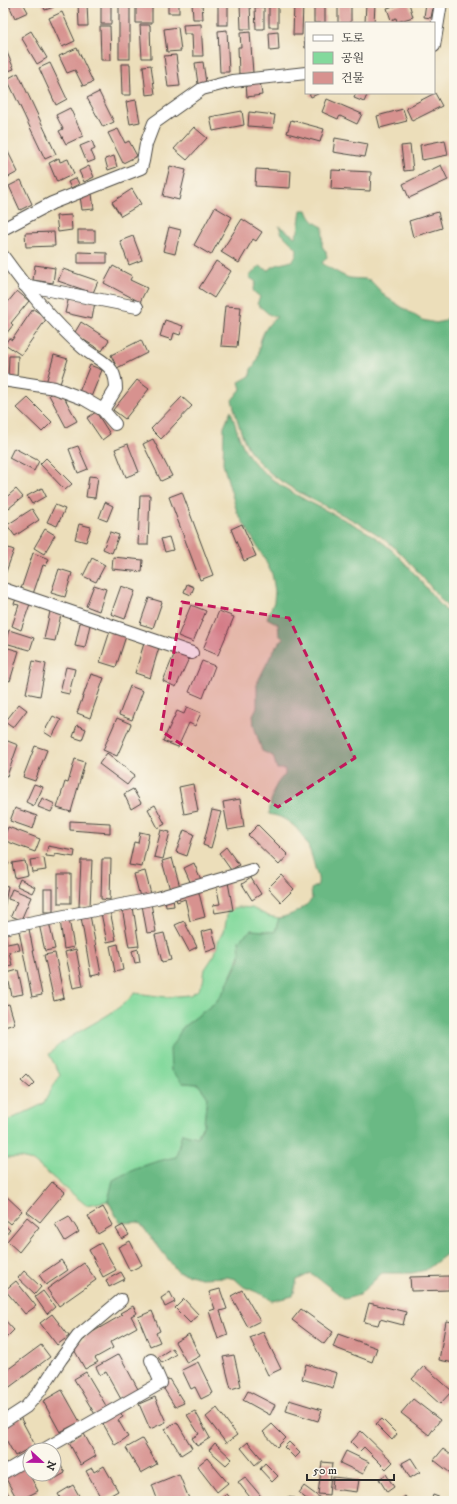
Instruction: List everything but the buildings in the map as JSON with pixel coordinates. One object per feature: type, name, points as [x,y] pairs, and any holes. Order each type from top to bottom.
[{"type":"street","points":[[435,40],[441,3]]},
{"type":"street","points":[[3,229],[52,203],[141,168],[146,144],[154,124],[202,89],[233,81],[305,72]]},
{"type":"street","points":[[3,256],[24,285],[48,313],[84,349],[104,363],[112,371],[116,389],[103,410]]},
{"type":"street","points":[[24,285],[137,307]]},
{"type":"street","points":[[3,380],[55,388],[84,399],[103,410],[115,424]]},
{"type":"street","points":[[3,589],[192,653]]},
{"type":"street","points":[[3,928],[157,898],[252,870]]},
{"type":"street","points":[[3,1422],[26,1407],[40,1391],[78,1336],[121,1300]]},
{"type":"street","points":[[57,1442],[161,1383],[151,1360]]},
{"type":"street","points":[[3,1473],[22,1462]]},
{"type":"highlighted area","points":[[182,602],[289,618],[355,758],[278,807],[161,731]]},
{"type":"green space","points":[[301,210],[307,210],[313,220],[323,227],[322,246],[327,257],[322,263],[324,265],[348,277],[370,280],[386,297],[422,320],[436,323],[444,321],[452,313],[454,313],[454,614],[412,565],[388,542],[353,520],[292,488],[274,476],[259,462],[247,446],[242,435],[232,400],[241,389],[239,382],[250,376],[251,369],[257,360],[262,335],[266,328],[277,317],[270,315],[257,304],[260,297],[253,291],[256,282],[249,277],[259,266],[268,270],[276,265],[293,260],[297,254],[297,249],[282,234],[279,226],[295,237],[298,231]]},
{"type":"green space","points":[[231,411],[238,435],[244,448],[256,464],[271,478],[289,491],[369,533],[386,545],[404,562],[454,619],[454,1253],[448,1253],[426,1270],[412,1273],[382,1273],[359,1295],[345,1299],[311,1273],[297,1280],[293,1296],[272,1301],[264,1295],[244,1287],[235,1279],[227,1277],[201,1278],[178,1272],[139,1222],[120,1223],[108,1201],[113,1180],[144,1166],[176,1157],[182,1133],[197,1137],[204,1124],[207,1096],[198,1084],[183,1083],[171,1071],[170,1049],[183,1027],[216,1002],[225,989],[240,958],[239,940],[251,930],[275,932],[279,918],[297,912],[312,899],[311,889],[317,886],[318,882],[318,877],[311,854],[301,833],[284,819],[269,814],[273,792],[278,782],[285,775],[285,769],[277,769],[273,756],[262,751],[254,726],[253,715],[257,707],[257,683],[277,645],[284,639],[279,635],[278,624],[267,618],[274,602],[275,591],[272,574],[237,512],[223,464],[224,427]]},
{"type":"green space","points":[[239,907],[252,908],[268,916],[279,918],[275,932],[251,930],[225,989],[216,1002],[183,1027],[183,1083],[198,1084],[207,1096],[204,1124],[196,1138],[182,1134],[176,1158],[151,1163],[135,1169],[113,1181],[108,1201],[86,1205],[33,1161],[20,1158],[3,1158],[3,1123],[43,1104],[60,1075],[49,1054],[61,1043],[119,1008],[135,993],[166,997],[190,995],[198,990],[203,982],[205,969],[215,954],[218,942],[225,927],[228,909]]}]
